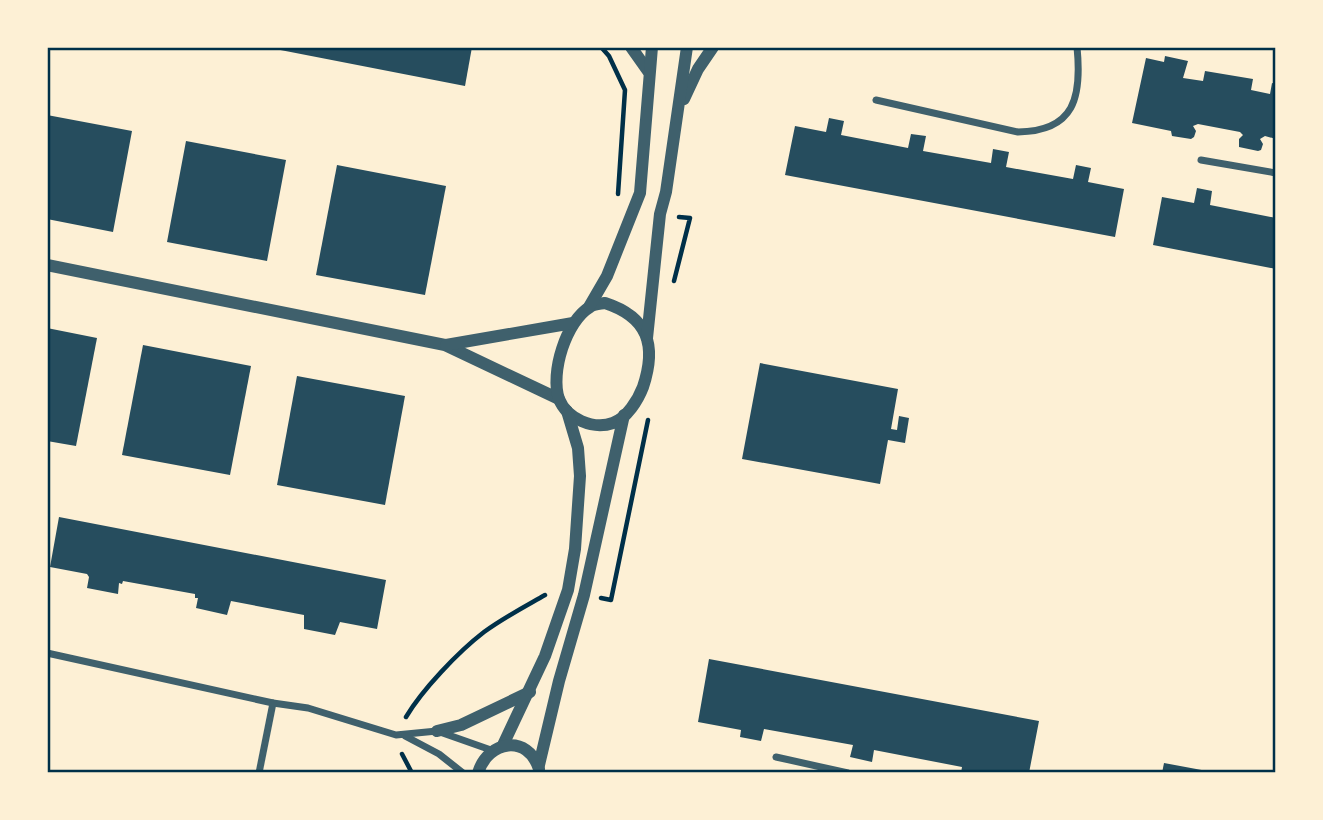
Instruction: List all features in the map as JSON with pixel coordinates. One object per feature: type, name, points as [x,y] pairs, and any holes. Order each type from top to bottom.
[{"type":"street","points":[[631,47],[648,71]]},
{"type":"street","points":[[478,773],[482,760],[497,748],[530,692],[568,590],[575,549],[580,476],[578,448],[567,411],[559,398],[557,382],[560,358],[573,323],[589,307],[607,276],[640,192],[652,47]]},
{"type":"street","points":[[647,338],[660,214],[666,192],[687,47]]},
{"type":"street","points":[[675,119],[698,69],[713,47]]},
{"type":"street","points":[[876,100],[1018,132],[1039,132],[1062,120],[1075,98],[1080,72],[1077,47]]},
{"type":"street","points":[[1201,160],[1276,173]]},
{"type":"street","points":[[47,265],[445,345],[559,398]]},
{"type":"street","points":[[567,411],[578,420],[597,425],[614,423],[634,405],[649,365],[647,338],[639,322],[621,308],[605,303],[589,307]]},
{"type":"street","points":[[445,345],[573,323]]},
{"type":"street","points":[[539,769],[559,681],[584,594],[624,415]]},
{"type":"street","points":[[47,653],[273,703],[308,708],[404,736],[461,725],[530,692]]},
{"type":"street","points":[[259,773],[273,703]]},
{"type":"street","points":[[437,731],[497,748],[516,746],[530,753],[539,769]]},
{"type":"street","points":[[404,736],[439,754],[463,773]]},
{"type":"street","points":[[776,757],[848,773]]},
{"type":"building","points":[[265,47],[472,47],[465,86]]},
{"type":"building","points":[[1165,56],[1188,61],[1183,78],[1203,81],[1205,71],[1253,79],[1251,90],[1270,94],[1272,83],[1276,84],[1276,139],[1265,136],[1260,139],[1263,144],[1258,151],[1239,147],[1239,139],[1243,135],[1240,132],[1198,124],[1193,126],[1196,131],[1191,139],[1172,136],[1171,131],[1132,123],[1146,58],[1164,62]]},
{"type":"building","points":[[47,115],[132,131],[113,232],[47,219]]},
{"type":"building","points":[[829,118],[844,121],[841,135],[908,148],[911,134],[926,136],[923,151],[991,163],[993,149],[1009,152],[1006,167],[1073,179],[1076,165],[1091,168],[1088,182],[1124,189],[1115,237],[785,175],[795,126],[826,132]]},
{"type":"building","points":[[186,141],[286,160],[267,261],[167,242]]},
{"type":"building","points":[[337,165],[446,186],[425,295],[316,275]]},
{"type":"building","points":[[1197,188],[1212,191],[1210,205],[1276,218],[1276,269],[1153,245],[1162,197],[1194,203]]},
{"type":"building","points":[[47,328],[97,338],[76,446],[47,441]]},
{"type":"building","points":[[143,345],[251,366],[230,475],[122,455]]},
{"type":"building","points":[[760,363],[898,389],[891,429],[897,430],[899,416],[909,418],[905,443],[888,440],[880,484],[742,459]]},
{"type":"building","points":[[297,376],[405,396],[385,505],[277,485]]},
{"type":"building","points":[[59,517],[386,580],[377,629],[340,622],[335,635],[304,629],[304,615],[231,601],[227,615],[196,608],[198,598],[195,598],[195,594],[123,581],[122,584],[119,583],[118,594],[87,588],[87,574],[50,567]]},
{"type":"building","points":[[709,659],[1039,721],[1029,773],[961,773],[962,767],[874,750],[872,762],[850,757],[853,745],[764,729],[761,741],[740,737],[741,730],[698,722]]},
{"type":"building","points":[[1164,763],[1207,771],[1207,773],[1162,773]]}]
